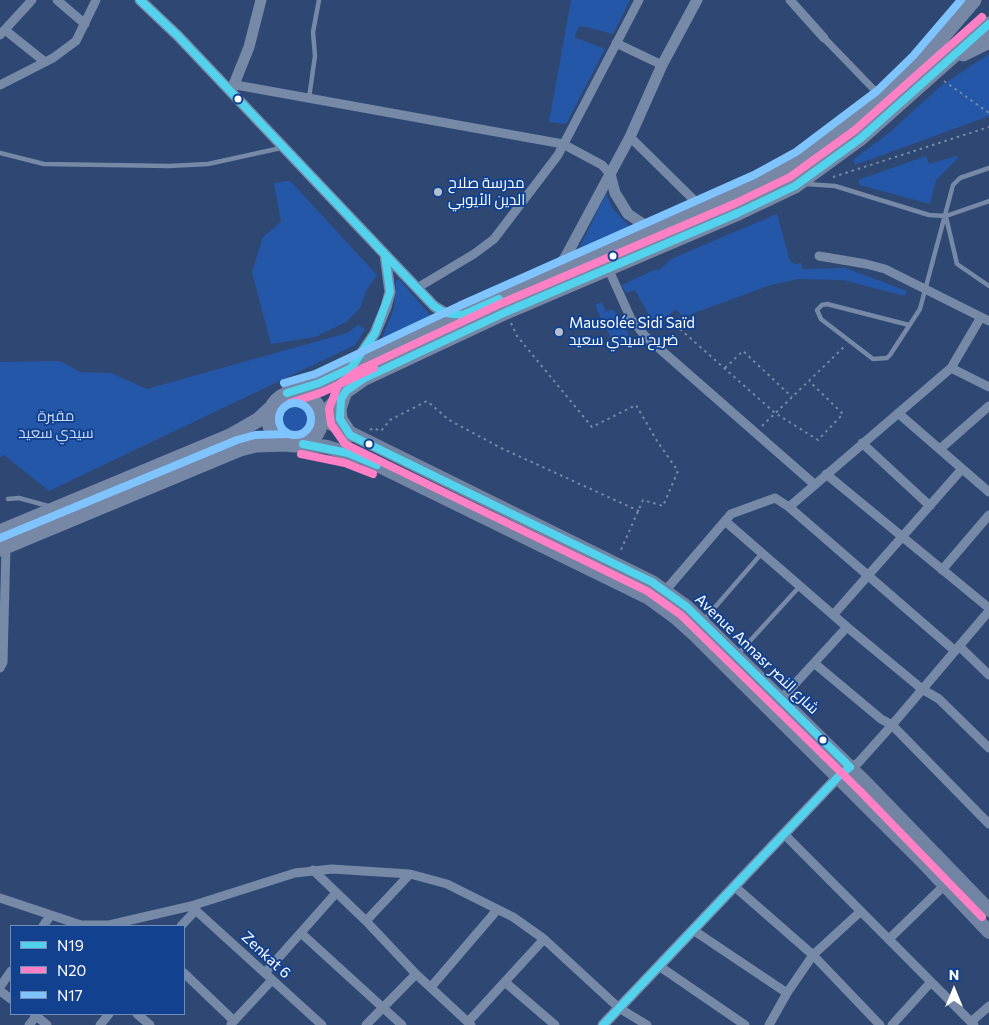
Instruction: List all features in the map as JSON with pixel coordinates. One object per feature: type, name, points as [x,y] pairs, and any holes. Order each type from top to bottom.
[{"type":"main road","points":[[0,532],[230,436],[258,420],[270,409],[274,402],[287,394],[319,383],[463,315],[758,184],[801,160],[883,99],[920,63],[974,0]]},
{"type":"main road","points":[[3,548],[240,449],[256,445],[303,444],[316,435],[322,418],[346,391],[362,379],[506,312],[738,213],[795,186],[861,138],[989,24]]},
{"type":"main road","points":[[948,61],[989,41]]},
{"type":"main road","points":[[346,391],[339,409],[340,419],[355,437]]},
{"type":"main road","points":[[287,394],[303,393],[310,397],[316,402],[322,418]]},
{"type":"main road","points":[[270,409],[269,426],[273,434],[287,444]]},
{"type":"main road","name":"Avenue Annasr شارع النصر","points":[[322,418],[355,437],[652,582],[687,607],[850,767],[907,826],[989,932]]},
{"type":"main road","name":"Avenue Annasr شارع النصر","points":[[303,444],[327,447],[363,458],[649,598],[688,628],[896,835],[989,910]]},
{"type":"street","points":[[32,0],[2,32],[45,62]]},
{"type":"street","points":[[56,0],[85,24]]},
{"type":"street","points":[[0,85],[45,62],[76,41],[96,0]]},
{"type":"street","points":[[140,0],[233,88],[282,147],[440,311],[463,315]]},
{"type":"street","points":[[233,88],[249,47],[261,0]]},
{"type":"street","points":[[417,288],[474,254],[494,239],[558,155],[638,0]]},
{"type":"street","points":[[553,275],[565,258],[630,138],[662,65],[697,0]]},
{"type":"street","points":[[790,0],[883,99]]},
{"type":"street","points":[[616,43],[662,65]]},
{"type":"street","points":[[233,88],[309,99],[563,144],[602,165],[610,174],[618,199],[628,214],[646,226],[661,227]]},
{"type":"street","points":[[630,138],[703,209]]},
{"type":"street","points":[[351,368],[375,333],[386,307],[390,292],[385,255]]},
{"type":"street","points":[[789,507],[950,368],[985,319],[927,288],[885,269],[819,256]]},
{"type":"street","points":[[608,268],[630,319],[645,336],[814,484]]},
{"type":"street","points":[[950,368],[989,387]]},
{"type":"street","points":[[940,449],[989,406]]},
{"type":"street","points":[[898,413],[989,492]]},
{"type":"street","points":[[862,444],[930,506]]},
{"type":"street","points":[[834,614],[962,469]]},
{"type":"street","points":[[603,1025],[838,777],[858,763],[989,610],[826,474]]},
{"type":"street","points":[[665,591],[725,521],[737,510],[775,498],[789,507],[867,576],[989,675]]},
{"type":"street","points":[[942,570],[989,515]]},
{"type":"street","points":[[725,521],[847,627],[922,689],[939,699],[989,748]]},
{"type":"street","points":[[1,664],[3,548]]},
{"type":"street","points":[[781,699],[847,627]]},
{"type":"street","points":[[814,663],[881,719],[892,725],[989,824]]},
{"type":"street","points":[[896,835],[907,826]]},
{"type":"street","points":[[784,834],[973,1024],[989,1006]]},
{"type":"street","points":[[313,870],[366,921],[416,974],[470,1024],[544,939]]},
{"type":"street","points":[[109,925],[194,908],[277,877],[313,870],[359,870],[410,874],[447,884],[513,917],[544,939],[619,1008],[647,1025]]},
{"type":"street","points":[[366,921],[410,874]]},
{"type":"street","points":[[889,939],[950,880]]},
{"type":"street","points":[[734,886],[814,955],[880,1025]]},
{"type":"street","points":[[185,974],[232,1023],[336,893]]},
{"type":"street","points":[[0,898],[78,925]]},
{"type":"street","points":[[182,925],[194,908]]},
{"type":"street","name":"Zenkat 6","points":[[194,908],[319,1024]]},
{"type":"street","points":[[431,987],[497,910]]},
{"type":"street","points":[[769,1025],[787,993],[814,955],[861,911]]},
{"type":"street","points":[[44,925],[52,915]]},
{"type":"street","points":[[693,930],[787,993]]},
{"type":"street","points":[[302,934],[402,1025]]},
{"type":"street","points":[[659,966],[745,1025]]},
{"type":"street","points":[[0,987],[10,972]]},
{"type":"street","points":[[366,1025],[416,974]]},
{"type":"street","points":[[892,1025],[931,982]]},
{"type":"street","points":[[506,983],[555,1025]]},
{"type":"street","points":[[37,1015],[47,1025]]},
{"type":"street","points":[[100,1025],[108,1015]]},
{"type":"street","points":[[138,1015],[150,1025]]},
{"type":"lane","points":[[309,99],[315,56],[313,32],[319,0]]},
{"type":"lane","points":[[0,154],[44,164],[169,166],[216,162],[282,147]]},
{"type":"lane","points":[[909,325],[827,304],[820,306],[817,313],[819,318],[873,359],[882,360],[890,355],[920,309],[953,185],[956,181],[989,168]]},
{"type":"lane","points":[[795,186],[817,183],[835,186],[929,215],[946,216],[989,201]]},
{"type":"lane","points":[[946,216],[957,264],[989,286]]},
{"type":"lane","points":[[8,499],[18,498],[54,508]]},
{"type":"lane","points":[[702,622],[762,553]]},
{"type":"lane","points":[[737,655],[800,586]]},
{"type":"path","points":[[942,80],[989,113]]},
{"type":"path","points":[[817,183],[989,127]]},
{"type":"path","points":[[506,312],[518,336],[592,427],[636,405],[657,441],[678,471],[663,506],[643,500],[615,564]]},
{"type":"path","points":[[680,329],[775,413],[818,440],[843,414],[809,381]]},
{"type":"path","points":[[755,433],[849,342]]},
{"type":"path","points":[[725,368],[742,351],[792,397]]},
{"type":"path","points":[[355,437],[373,428],[381,431],[390,420],[427,401],[449,420],[501,448],[638,511]]},
{"type":"green space","points":[[571,0],[630,0],[613,34],[582,26],[578,28],[575,35],[576,38],[605,49],[566,124],[549,122]]},
{"type":"green space","points":[[989,54],[989,116],[855,165],[853,160],[889,133],[942,85]]},
{"type":"green space","points":[[926,156],[929,164],[956,156],[958,158],[936,180],[930,204],[860,185],[858,180]]},
{"type":"green space","points":[[288,181],[292,183],[377,275],[367,289],[360,308],[346,322],[315,337],[271,344],[252,272],[263,237],[281,222],[274,183]]},
{"type":"green space","points":[[606,194],[613,209],[632,229],[579,248]]},
{"type":"green space","points":[[777,214],[790,261],[795,264],[802,263],[802,269],[845,268],[907,291],[905,296],[843,280],[799,279],[771,285],[683,317],[676,309],[666,318],[661,315],[653,322],[635,290],[626,293],[622,285],[654,270],[659,270],[671,259]]},
{"type":"green space","points":[[399,279],[431,316],[381,340],[394,309],[396,281]]},
{"type":"green space","points":[[602,302],[606,312],[613,309],[629,335],[615,346],[597,310],[596,304]]},
{"type":"green space","name":"مقبرة سيدي سعيد","points":[[358,325],[365,329],[355,345],[49,491],[4,455],[0,457],[0,362],[60,361],[80,372],[111,373],[147,389],[347,333]]},
{"type":"green space","points":[[295,399],[309,404],[314,418],[309,432],[295,437],[281,432],[276,418],[281,404]]},
{"type":"transit line","name":"N19","points":[[140,0],[178,36],[434,306],[445,313],[463,315],[499,299]]},
{"type":"transit line","name":"N17","points":[[284,383],[315,374],[459,306],[754,175],[796,152],[877,91],[913,56],[961,0]]},
{"type":"transit line","name":"N20","points":[[982,17],[855,130],[790,177],[734,204],[502,303],[359,370],[338,385],[329,409],[331,424],[345,444],[647,591],[681,615],[861,792],[982,917]]},
{"type":"transit line","name":"N19","points":[[603,1025],[838,777],[850,767],[687,607],[652,582],[350,435],[340,419],[341,399],[346,391],[363,379],[506,312],[738,213],[795,186],[861,138],[989,24]]},
{"type":"transit line","name":"N19","points":[[287,393],[319,383],[351,368],[375,333],[390,292],[385,255],[374,243]]},
{"type":"transit line","name":"N20","points":[[290,403],[323,392],[374,368]]},
{"type":"transit line","name":"N17","points":[[295,403],[301,404],[306,408],[310,413],[311,419],[310,425],[306,430],[301,434],[295,435],[289,434],[284,430],[280,425],[279,419],[280,413],[284,408],[289,404],[295,403]]},
{"type":"transit line","name":"N17","points":[[0,538],[237,440],[255,435],[287,434]]},
{"type":"transit line","name":"N19","points":[[303,444],[348,453],[377,465]]},
{"type":"transit line","name":"N20","points":[[301,454],[345,463],[373,474]]},
{"type":"place","name":"مدرسة صلاح الدين الأيوبي","points":[[438,192]]},
{"type":"place","name":"Mausolée Sidi Saïd ضريح سيدي سعيد","points":[[559,332]]}]
